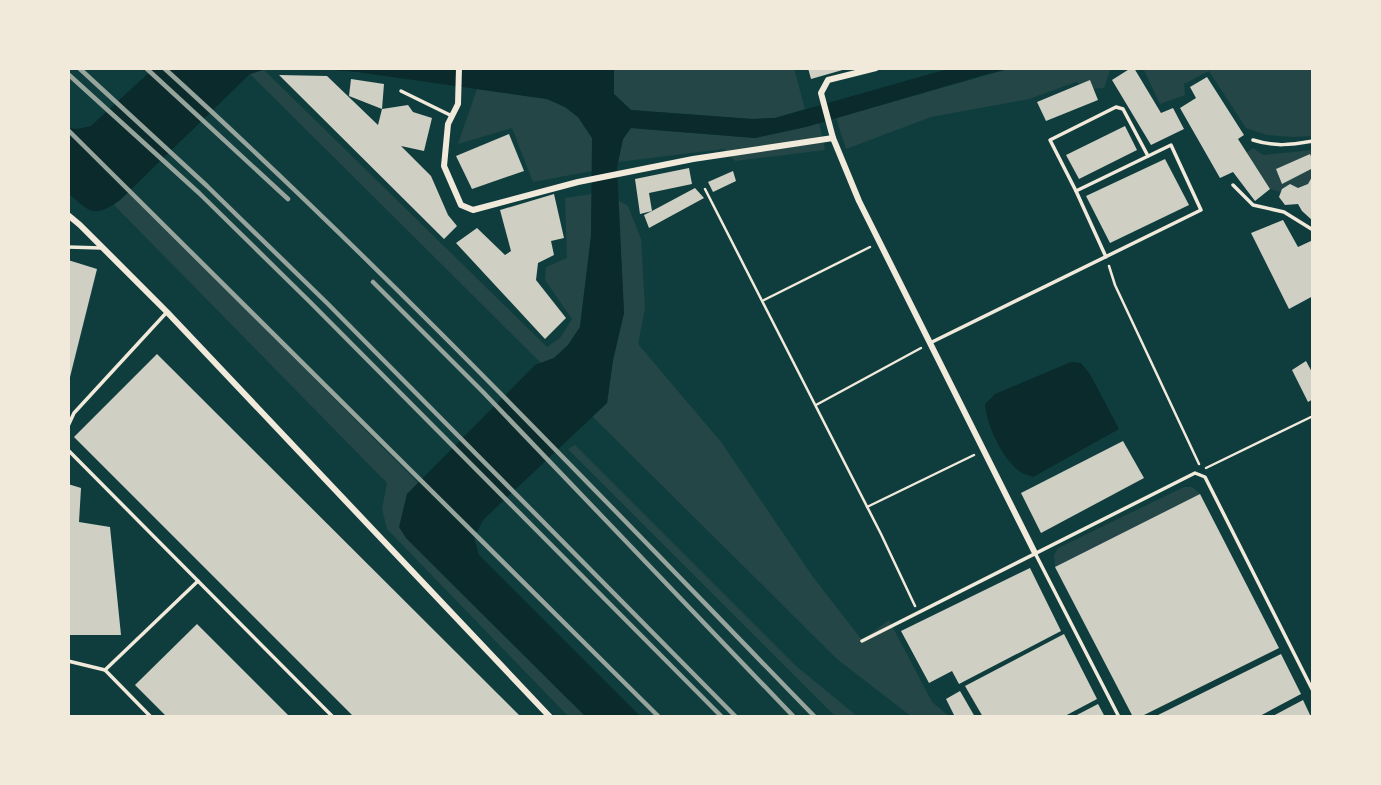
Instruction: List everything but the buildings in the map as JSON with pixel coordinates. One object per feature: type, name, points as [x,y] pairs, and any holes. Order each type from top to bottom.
[{"type":"street","points":[[460,68],[458,104],[448,124],[443,166],[461,205],[473,210],[578,182],[720,154],[833,138]]},
{"type":"street","points":[[876,68],[828,80],[821,93],[833,138],[859,201],[1035,553]]},
{"type":"street","points":[[68,215],[167,312],[550,717]]},
{"type":"lane","points":[[401,91],[452,116]]},
{"type":"lane","points":[[1106,257],[1050,140],[1115,107],[1124,109],[1148,156]]},
{"type":"lane","points":[[1254,140],[1269,145],[1313,141]]},
{"type":"lane","points":[[930,343],[1201,210],[1171,145],[1076,191]]},
{"type":"lane","points":[[1233,185],[1253,205],[1284,212],[1313,230]]},
{"type":"lane","points":[[68,247],[103,248]]},
{"type":"lane","points":[[68,426],[74,413],[167,312]]},
{"type":"lane","points":[[68,450],[333,717]]},
{"type":"lane","points":[[862,641],[1195,473],[1205,477],[1313,691]]},
{"type":"lane","points":[[1035,553],[1119,717]]},
{"type":"lane","points":[[105,670],[198,581]]},
{"type":"lane","points":[[68,661],[105,670],[151,717]]},
{"type":"path","points":[[705,189],[918,612]]},
{"type":"path","points":[[763,301],[879,242]]},
{"type":"path","points":[[1106,257],[1115,285],[1202,470],[1313,416]]},
{"type":"path","points":[[816,405],[930,343]]},
{"type":"path","points":[[867,507],[984,450]]},
{"type":"shaded area","points":[[154,68],[269,68],[250,74],[120,200],[104,210],[87,209],[68,193],[68,128],[91,126]]},
{"type":"shaded area","points":[[306,68],[614,68],[614,94],[631,110],[752,119],[775,118],[951,68],[1012,68],[806,127],[755,138],[631,128],[623,139],[617,167],[624,313],[607,403],[483,520],[474,538],[479,555],[641,717],[586,717],[406,538],[399,527],[407,494],[535,365],[554,358],[568,345],[580,327],[591,236],[592,138],[578,117],[565,107],[547,99],[357,72]]},
{"type":"shaded area","points":[[614,68],[794,68],[805,109],[775,118],[752,119],[631,110],[614,94]]},
{"type":"shaded area","points":[[1012,68],[1111,68],[1104,88],[1088,89],[1076,82],[1029,99],[931,117],[846,149],[836,118]]},
{"type":"shaded area","points":[[1143,68],[1313,68],[1313,136],[1267,135],[1246,128],[1209,71],[1184,84],[1185,95],[1160,104]]},
{"type":"shaded area","points":[[264,70],[547,347],[560,338],[572,319],[545,280],[546,267],[567,258],[565,198],[592,194],[591,236],[580,327],[568,345],[554,358],[541,363],[250,74]]},
{"type":"shaded area","points":[[477,89],[547,99],[565,107],[578,117],[592,138],[592,171],[533,182],[512,128],[458,144]]},
{"type":"shaded area","points":[[819,123],[825,150],[735,161],[724,149],[618,162],[623,139],[630,128],[755,138]]},
{"type":"shaded area","points":[[1253,148],[1263,155],[1313,150],[1313,210],[1302,198],[1270,189],[1246,153]]},
{"type":"shaded area","points":[[129,192],[418,483],[407,494],[406,538],[586,717],[569,717],[387,529],[382,509],[387,483],[114,205]]},
{"type":"shaded area","points":[[618,200],[628,206],[641,239],[645,308],[638,344],[721,442],[813,577],[862,640],[889,620],[932,702],[950,717],[912,717],[837,659],[592,416],[607,403],[624,313]]},
{"type":"shaded area","points":[[1071,362],[1081,363],[1090,374],[1119,429],[1033,477],[1012,464],[1001,449],[989,422],[985,404],[995,394]]},
{"type":"shaded area","points":[[575,445],[796,666],[858,717],[836,717],[568,449]]},
{"type":"shaded area","points":[[1184,487],[1192,487],[1200,494],[1055,567],[1054,555],[1058,548]]},
{"type":"railway","points":[[79,68],[207,186],[328,304],[736,717]]},
{"type":"railway","points":[[146,68],[288,199]]},
{"type":"railway","points":[[164,68],[413,306],[815,717]]},
{"type":"railway","points":[[68,74],[199,193],[309,301],[722,717]]},
{"type":"railway","points":[[68,130],[659,717]]},
{"type":"railway","points":[[373,282],[483,392],[794,717]]}]
